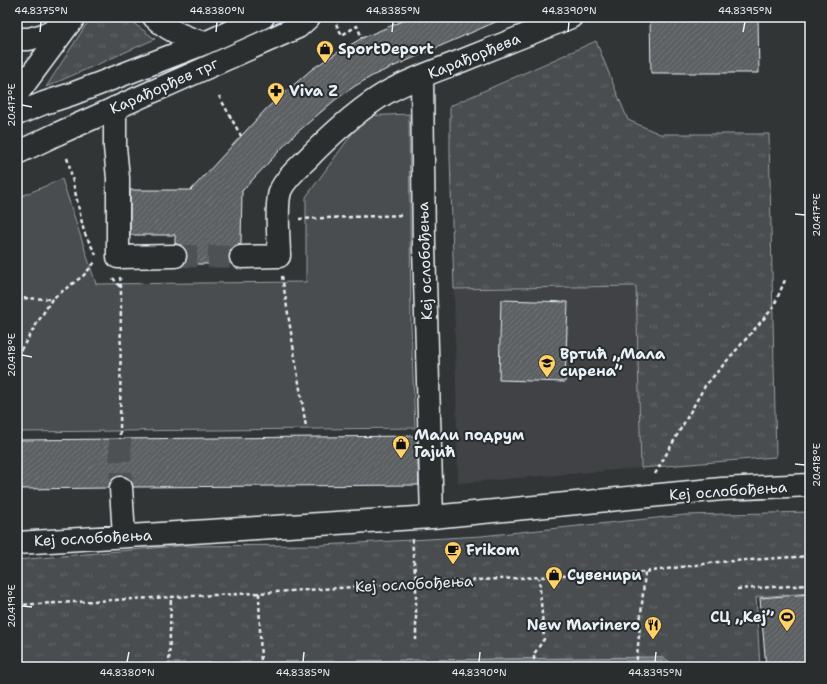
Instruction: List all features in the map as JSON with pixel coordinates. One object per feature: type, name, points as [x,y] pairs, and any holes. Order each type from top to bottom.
[{"type":"street","points":[[154,17],[164,26],[189,39],[205,43]]},
{"type":"street","name":"Карађорђев трг","points":[[17,114],[205,43],[263,17]]},
{"type":"street","name":"Карађорђев трг","points":[[17,153],[56,134],[298,27],[309,17]]},
{"type":"street","name":"Карађорђева","points":[[422,77],[571,17]]},
{"type":"street","points":[[17,39],[29,39],[43,35],[73,19]]},
{"type":"street","points":[[17,94],[73,19]]},
{"type":"street","points":[[241,257],[279,256],[278,203],[281,190],[292,174],[345,122],[368,104],[387,93],[422,77]]},
{"type":"street","name":"Кеј ослобођења","points":[[422,77],[432,511]]},
{"type":"street","points":[[115,108],[115,146],[118,178],[118,256],[175,256]]},
{"type":"street","name":"Кеј ослобођења","points":[[17,542],[124,529],[410,519],[432,511],[643,497],[722,489],[810,485]]},
{"type":"street","points":[[122,488],[124,529]]},
{"type":"street","points":[[17,529],[124,529],[432,511]]},
{"type":"path","points":[[336,24],[342,35],[357,26],[362,38]]},
{"type":"path","points":[[220,96],[241,136]]},
{"type":"path","points":[[17,356],[52,299],[84,275],[98,259],[84,232],[67,158]]},
{"type":"path","points":[[278,219],[424,214]]},
{"type":"path","points":[[118,256],[121,287],[120,439]]},
{"type":"path","points":[[279,256],[306,427]]},
{"type":"path","points":[[643,497],[705,386],[773,308],[785,280]]},
{"type":"path","points":[[17,298],[52,299]]},
{"type":"path","points":[[410,519],[416,583],[416,640]]},
{"type":"path","name":"Кеј ослобођења","points":[[17,605],[645,572],[718,562],[810,556]]},
{"type":"path","points":[[636,667],[645,572]]},
{"type":"path","points":[[534,667],[534,654],[544,639],[539,578]]},
{"type":"path","points":[[737,589],[810,585]]},
{"type":"path","points":[[259,593],[261,667]]},
{"type":"path","points":[[169,667],[170,597]]},
{"type":"shaded area","name":"Вртић „Мала сирена”","points":[[636,286],[641,468],[458,483],[454,289]]},
{"type":"green space","points":[[91,17],[131,17],[136,25],[155,39],[46,87]]},
{"type":"green space","points":[[596,41],[628,120],[660,134],[769,134],[776,457],[641,468],[636,286],[454,289],[450,106]]},
{"type":"green space","points":[[409,114],[411,325],[415,428],[17,432],[17,198],[62,179],[96,284],[306,282],[306,197],[365,116]]},
{"type":"green space","points":[[810,512],[810,593],[756,597],[760,667],[678,667],[662,657],[17,666],[17,560],[176,546],[323,545],[481,536],[685,515]]},
{"type":"water","points":[[662,657],[678,667],[17,667],[17,665]]},
{"type":"building","points":[[412,17],[507,17],[374,75],[335,100],[294,135],[242,191],[241,244],[235,246],[230,251],[230,264],[184,264],[187,256],[186,250],[181,245],[175,244],[175,235],[130,235],[130,190],[191,190],[267,108],[312,69],[362,38]]},
{"type":"building","points":[[650,17],[758,17],[759,73],[651,73]]},
{"type":"building","points":[[501,300],[568,302],[565,382],[499,380]]},
{"type":"building","points":[[417,436],[419,485],[133,487],[131,481],[127,477],[121,476],[114,478],[110,482],[109,488],[17,489],[17,440]]},
{"type":"building","name":"СЦ „Кеј”","points":[[810,594],[810,667],[766,667],[760,598]]},
{"type":"tunnel","points":[[175,256],[241,257]]},
{"type":"tunnel","points":[[120,439],[121,488]]},
{"type":"place","name":"SportDeport","points":[[325,64]]},
{"type":"place","name":"Viva Z","points":[[276,106]]},
{"type":"place","name":"Вртић „Мала сирена”","points":[[547,378]]},
{"type":"place","name":"Мали подрум Гајић","points":[[401,459]]},
{"type":"place","name":"Frikom","points":[[453,565]]},
{"type":"place","name":"Сувенири","points":[[554,590]]},
{"type":"place","name":"СЦ „Кеј”","points":[[787,632]]},
{"type":"place","name":"New Marinero","points":[[653,640]]}]
